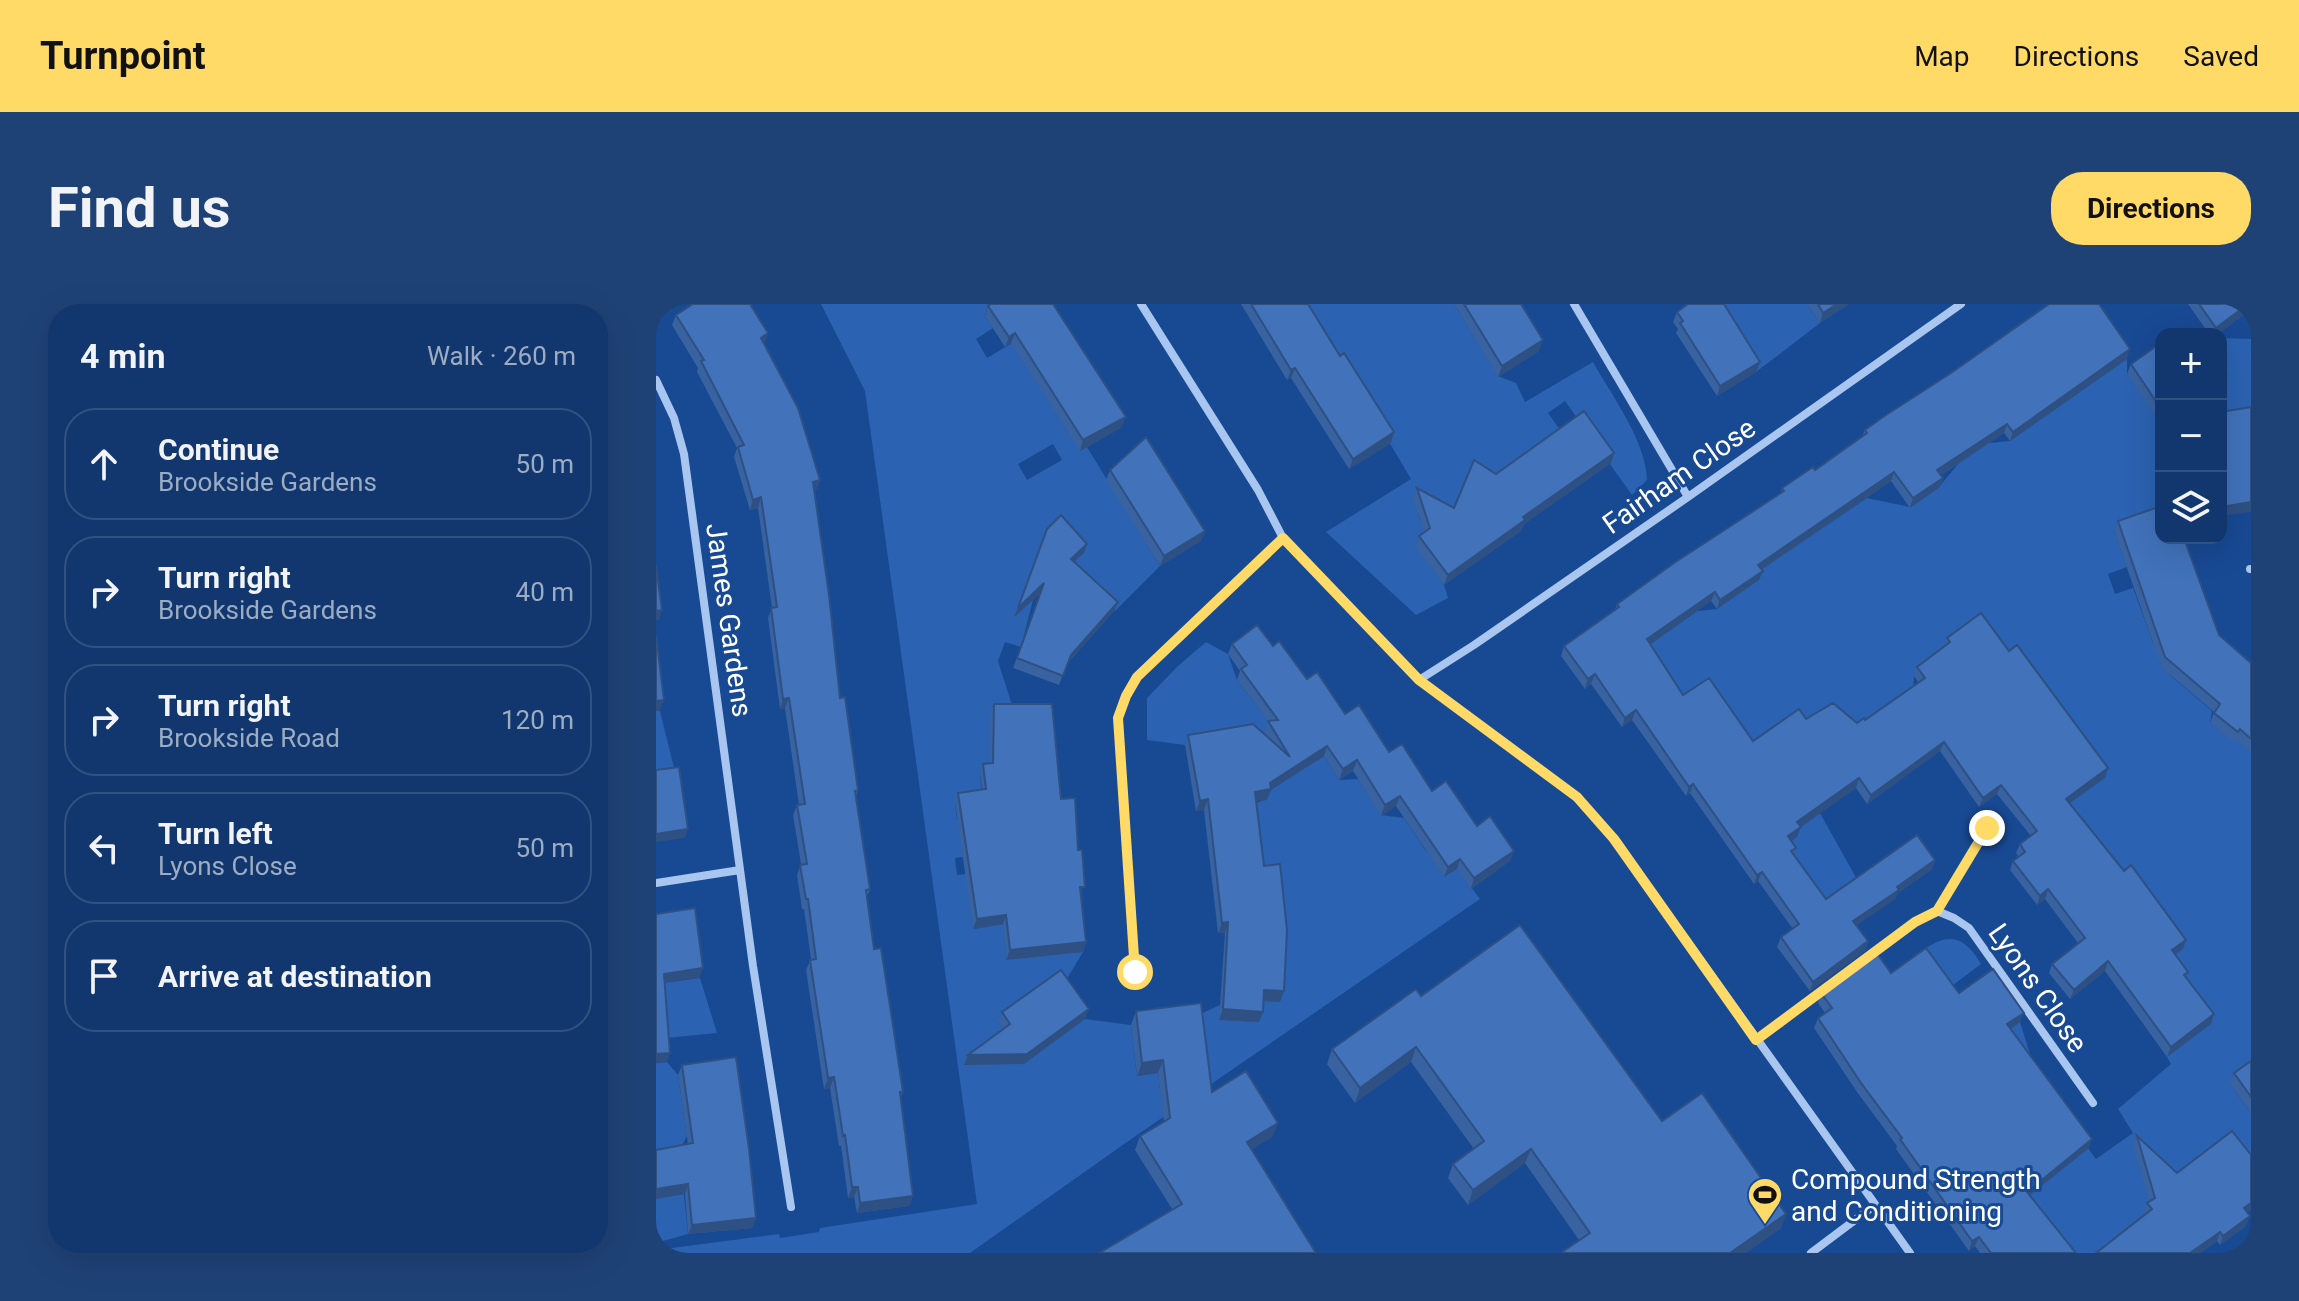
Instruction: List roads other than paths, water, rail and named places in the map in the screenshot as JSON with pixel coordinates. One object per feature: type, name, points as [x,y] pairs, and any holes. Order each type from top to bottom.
[{"type":"street","points":[[1141,304],[1258,490],[1283,538],[1419,680],[1577,797],[1614,839],[1910,1253]]},
{"type":"street","points":[[1574,304],[1688,497]]},
{"type":"street","name":"Fairham Close","points":[[1419,680],[1688,497],[1961,304]]},
{"type":"street","name":"James Gardens","points":[[656,380],[674,418],[684,454],[753,966],[791,1207]]},
{"type":"street","points":[[1135,972],[1118,718],[1137,677],[1283,538]]},
{"type":"street","points":[[1756,1040],[1915,922],[1937,911],[1987,828]]},
{"type":"street","points":[[656,883],[740,870]]},
{"type":"street","name":"Lyons Close","points":[[1937,911],[1969,928],[2093,1103]]},
{"type":"street","points":[[1811,1253],[1875,1205]]},
{"type":"place","name":"Compound Strength and Conditioning","points":[[1765,1226]]}]
